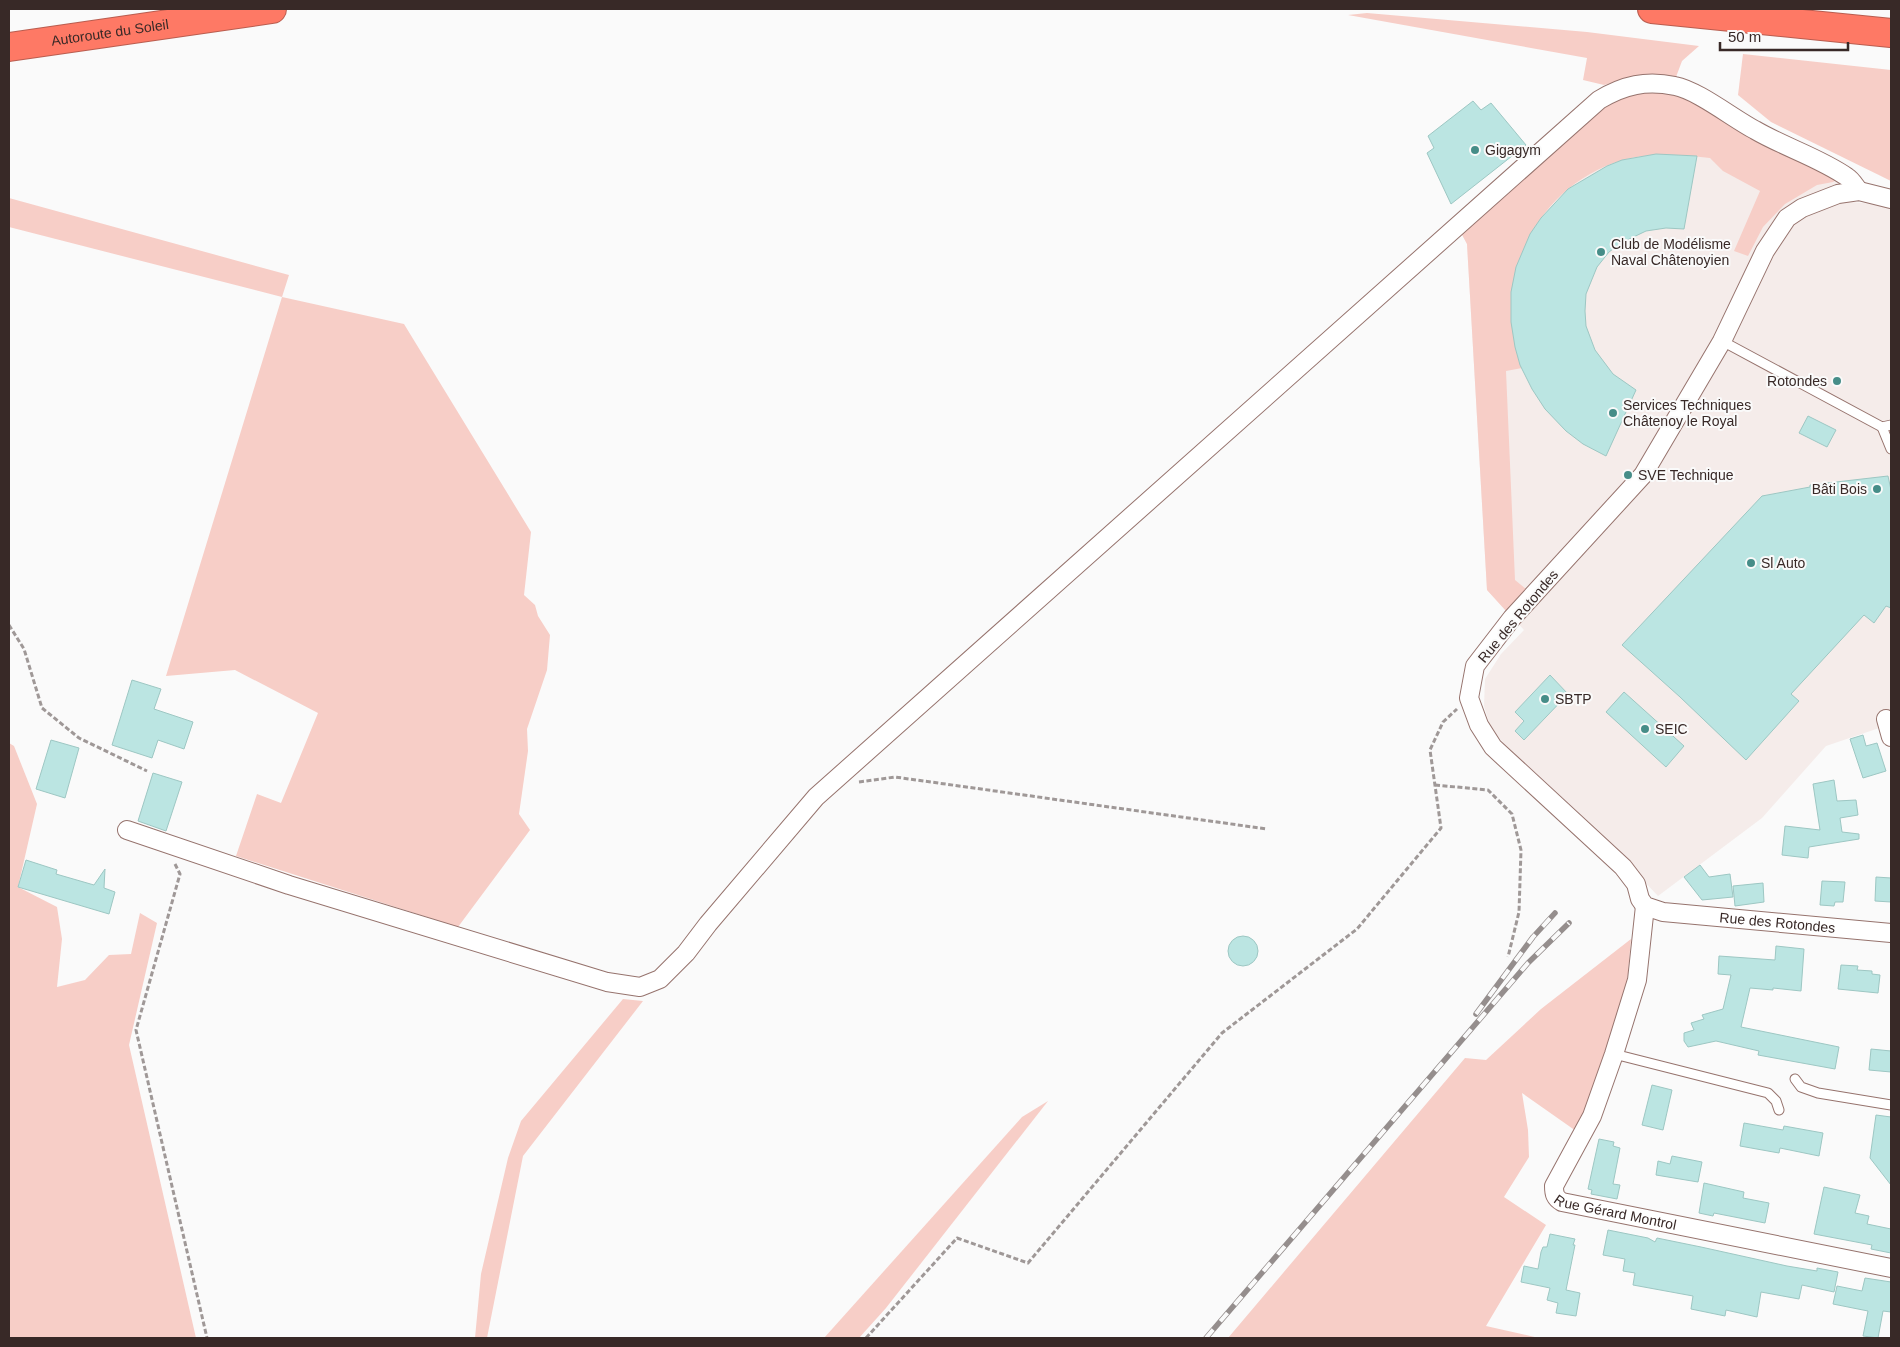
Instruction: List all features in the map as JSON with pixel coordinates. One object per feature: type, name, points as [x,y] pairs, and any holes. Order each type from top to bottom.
[{"type":"highway","name":"Autoroute du Soleil","points":[[9,47],[272,9]]},
{"type":"highway","points":[[1652,9],[1891,33]]},
{"type":"street","points":[[127,830],[289,885],[597,979],[640,987],[660,979],[686,953],[708,924],[816,797],[1599,100],[1616,90],[1636,84],[1677,86],[1702,98],[1786,147],[1832,168],[1849,178],[1859,191]]},
{"type":"street","name":"Rue des Rotondes","points":[[1891,199],[1859,191],[1838,194],[1802,208],[1787,218],[1765,251],[1722,342],[1643,475],[1492,642],[1475,666],[1469,698],[1478,725],[1493,748],[1630,875],[1645,906],[1663,912],[1891,933]]},
{"type":"street","points":[[1889,717],[1891,737]]},
{"type":"street","name":"Rue Gérard Montrol","points":[[1645,906],[1637,980],[1592,1116],[1554,1186],[1557,1199],[1562,1202],[1891,1268]]},
{"type":"lane","points":[[1722,342],[1882,427],[1891,449]]},
{"type":"lane","points":[[1882,427],[1891,425]]},
{"type":"lane","points":[[1614,1054],[1768,1093],[1776,1101],[1779,1110]]},
{"type":"lane","points":[[1795,1078],[1801,1087],[1818,1093],[1891,1105]]},
{"type":"path","points":[[9,625],[24,649],[42,708],[79,738],[147,771]]},
{"type":"path","points":[[866,1338],[958,1238],[1028,1263],[1222,1033],[1357,929],[1442,828],[1430,750],[1443,722],[1469,698]]},
{"type":"path","points":[[851,782],[895,777],[1267,829]]},
{"type":"path","points":[[1435,785],[1488,790],[1512,814],[1521,850],[1519,912],[1508,957]]},
{"type":"path","points":[[165,843],[180,874],[136,1030],[207,1338]]},
{"type":"shaded area","points":[[1367,13],[1587,32],[1699,46],[1682,61],[1676,77],[1625,79],[1604,85],[1583,80],[1587,58],[1348,15]]},
{"type":"shaded area","points":[[1743,54],[1891,70],[1891,181],[1771,122],[1738,95]]},
{"type":"shaded area","points":[[1637,90],[1674,92],[1839,178],[1833,182],[1817,185],[1785,204],[1763,227],[1748,256],[1734,251],[1760,191],[1723,171],[1710,158],[1655,155],[1623,160],[1592,173],[1565,192],[1543,215],[1527,242],[1516,272],[1512,303],[1514,336],[1522,368],[1506,371],[1515,580],[1526,589],[1506,611],[1487,590],[1467,244],[1460,231],[1592,111]]},
{"type":"shaded area","points":[[1592,111],[1839,178],[1852,202],[1875,204],[1891,209],[1891,724],[1826,746],[1762,818],[1658,896],[1578,812],[1504,744],[1490,726],[1484,706],[1485,679],[1501,654],[1524,630],[1487,590],[1467,244],[1460,231]]},
{"type":"shaded area","points":[[9,198],[289,275],[282,297],[9,227]]},
{"type":"shaded area","points":[[282,297],[404,324],[531,532],[524,595],[535,605],[538,616],[550,635],[547,670],[527,729],[528,751],[519,814],[530,830],[458,927],[236,856],[257,794],[281,803],[318,713],[235,670],[166,676]]},
{"type":"shaded area","points":[[9,743],[14,746],[37,804],[18,887],[57,907],[62,939],[57,987],[85,980],[109,955],[131,954],[140,913],[157,923],[129,1045],[196,1338],[9,1338]]},
{"type":"shaded area","points":[[1631,939],[1626,996],[1598,1078],[1576,1131],[1522,1093],[1528,1130],[1529,1157],[1504,1197],[1546,1225],[1486,1326],[1539,1338],[1228,1338],[1465,1058],[1486,1060],[1541,1009]]},
{"type":"shaded area","points":[[623,999],[643,1001],[523,1156],[487,1338],[475,1338],[481,1274],[508,1158],[521,1121]]},
{"type":"shaded area","points":[[1048,1101],[886,1308],[859,1338],[824,1338],[1022,1117]]},
{"type":"building","name":"Gigagym","points":[[1473,101],[1481,110],[1491,103],[1526,145],[1451,204],[1427,153],[1434,148],[1428,136]]},
{"type":"building","points":[[1656,154],[1697,156],[1684,229],[1666,228],[1646,231],[1621,243],[1609,252],[1597,267],[1586,294],[1586,326],[1595,350],[1613,374],[1636,390],[1606,456],[1583,444],[1566,431],[1545,409],[1532,389],[1520,365],[1515,347],[1511,322],[1511,292],[1516,267],[1530,234],[1541,218],[1568,189],[1607,166],[1622,160]]},
{"type":"building","points":[[1808,416],[1836,430],[1827,447],[1799,433]]},
{"type":"building","points":[[1888,476],[1891,490],[1891,608],[1886,606],[1874,623],[1864,615],[1791,694],[1799,701],[1746,760],[1622,645],[1762,496],[1810,487],[1810,485]]},
{"type":"building","name":"SBTP","points":[[1550,675],[1568,694],[1524,740],[1515,731],[1524,721],[1515,712]]},
{"type":"building","points":[[132,680],[161,689],[154,709],[193,722],[184,749],[158,740],[152,758],[112,745]]},
{"type":"building","name":"SEIC","points":[[1624,692],[1684,746],[1666,767],[1606,712]]},
{"type":"building","points":[[1863,735],[1866,746],[1877,743],[1886,771],[1863,778],[1850,739]]},
{"type":"building","points":[[51,740],[79,748],[65,798],[36,789]]},
{"type":"building","points":[[153,773],[182,782],[166,831],[138,821]]},
{"type":"building","points":[[1834,780],[1837,801],[1856,800],[1858,815],[1840,818],[1842,832],[1859,834],[1859,839],[1809,847],[1808,858],[1782,855],[1785,826],[1820,830],[1813,784]]},
{"type":"building","points":[[26,860],[57,870],[56,874],[94,885],[105,869],[104,888],[115,892],[109,914],[18,887]]},
{"type":"building","points":[[1700,865],[1709,877],[1730,874],[1733,897],[1702,900],[1684,877]]},
{"type":"building","points":[[1876,877],[1891,878],[1891,902],[1875,901]]},
{"type":"building","points":[[1822,881],[1845,882],[1843,902],[1835,902],[1834,906],[1820,905]]},
{"type":"building","points":[[1763,883],[1764,902],[1735,906],[1733,886]]},
{"type":"building","points":[[1243,936],[1254,940],[1258,951],[1254,962],[1243,966],[1232,962],[1228,951],[1232,940]]},
{"type":"building","points":[[1776,946],[1804,949],[1801,991],[1750,988],[1741,1027],[1839,1047],[1835,1069],[1758,1055],[1759,1051],[1716,1041],[1688,1047],[1684,1041],[1684,1033],[1694,1030],[1691,1023],[1704,1019],[1702,1015],[1723,1009],[1731,975],[1718,974],[1719,956],[1775,960]]},
{"type":"building","points":[[1841,965],[1858,966],[1857,970],[1872,971],[1872,974],[1880,975],[1878,993],[1838,989]]},
{"type":"building","points":[[1871,1049],[1891,1051],[1891,1072],[1869,1070]]},
{"type":"building","points":[[1652,1085],[1672,1090],[1663,1130],[1642,1125]]},
{"type":"building","points":[[1876,1115],[1891,1117],[1891,1185],[1870,1158]]},
{"type":"building","points":[[1744,1123],[1783,1130],[1784,1126],[1823,1133],[1819,1156],[1780,1148],[1779,1153],[1740,1146]]},
{"type":"building","points":[[1599,1139],[1614,1142],[1613,1146],[1620,1148],[1613,1184],[1620,1185],[1617,1199],[1591,1194],[1592,1190],[1588,1189]]},
{"type":"building","points":[[1672,1156],[1702,1162],[1698,1182],[1656,1175],[1658,1161],[1670,1164]]},
{"type":"building","points":[[1704,1183],[1744,1192],[1743,1198],[1769,1203],[1765,1223],[1714,1213],[1713,1216],[1699,1213]]},
{"type":"building","points":[[1824,1187],[1860,1195],[1855,1213],[1869,1216],[1867,1224],[1891,1229],[1891,1253],[1871,1249],[1872,1245],[1814,1234]]},
{"type":"building","points":[[1608,1230],[1648,1238],[1655,1242],[1657,1238],[1787,1266],[1817,1271],[1817,1268],[1838,1272],[1834,1292],[1802,1285],[1799,1299],[1761,1292],[1757,1317],[1726,1310],[1725,1316],[1691,1309],[1693,1296],[1633,1285],[1635,1273],[1623,1271],[1625,1259],[1603,1255]]},
{"type":"building","points":[[1550,1234],[1575,1239],[1566,1290],[1580,1293],[1576,1316],[1556,1313],[1558,1303],[1547,1300],[1550,1288],[1521,1282],[1524,1266],[1538,1269],[1541,1252],[1543,1247],[1547,1247]]},
{"type":"building","points":[[1865,1278],[1891,1282],[1891,1312],[1883,1311],[1878,1338],[1863,1336],[1868,1311],[1833,1304],[1837,1286],[1862,1291]]},
{"type":"railway","points":[[1476,1014],[1533,937],[1555,913]]},
{"type":"railway","points":[[1206,1338],[1528,963],[1569,923]]},
{"type":"place","name":"Gigagym","points":[[1475,150]]},
{"type":"place","name":"Club de Modélisme Naval Châtenoyien","points":[[1601,252]]},
{"type":"place","name":"Rotondes","points":[[1837,381]]},
{"type":"place","name":"Services Techniques Châtenoy le Royal","points":[[1613,413]]},
{"type":"place","name":"SVE Technique","points":[[1628,475]]},
{"type":"place","name":"Bâti Bois","points":[[1877,489]]},
{"type":"place","name":"Sl Auto","points":[[1751,563]]},
{"type":"place","name":"SBTP","points":[[1545,699]]},
{"type":"place","name":"SEIC","points":[[1645,729]]}]
